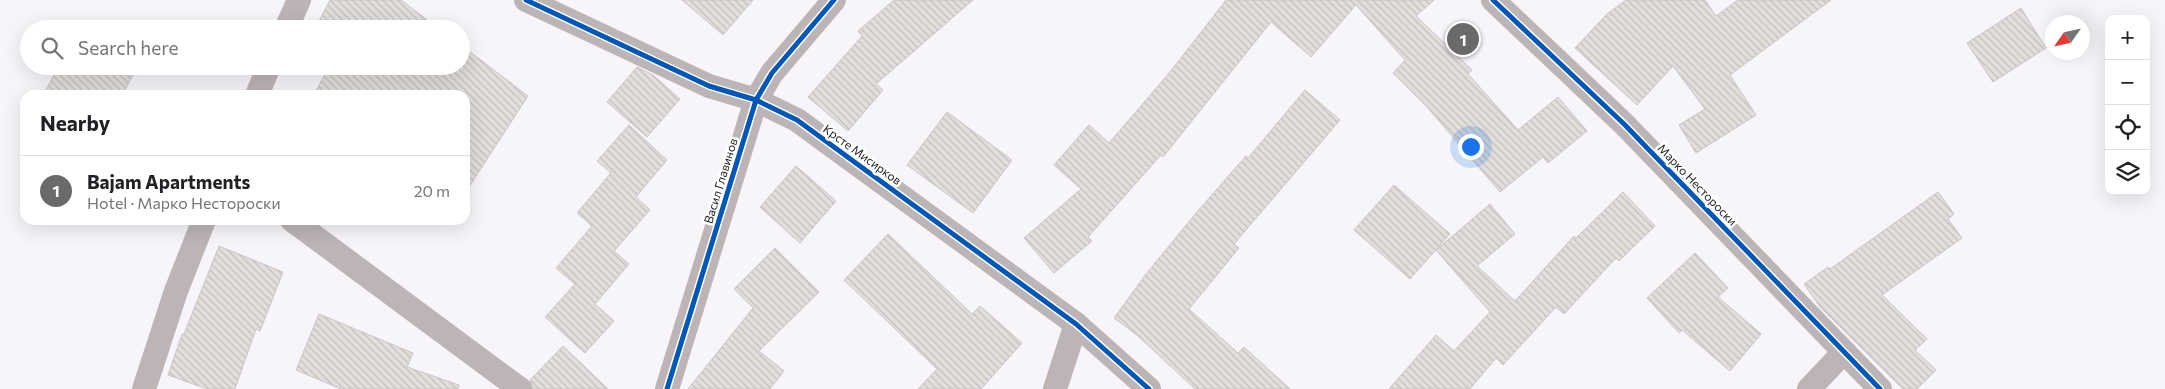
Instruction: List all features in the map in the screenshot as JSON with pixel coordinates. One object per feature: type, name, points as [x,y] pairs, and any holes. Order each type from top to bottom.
[{"type":"street","points":[[290,20],[299,0]]},
{"type":"street","name":"Крсте Мисирков","points":[[526,0],[709,86],[756,100],[797,120],[1076,324],[1149,389]]},
{"type":"street","name":"Васил Главинов","points":[[667,389],[756,100],[772,73],[834,0]]},
{"type":"street","name":"Марко Нестороски","points":[[1493,0],[1624,124],[1880,389]]},
{"type":"street","points":[[259,90],[265,75]]},
{"type":"street","points":[[144,389],[176,291],[202,225]]},
{"type":"street","points":[[299,225],[520,389]]},
{"type":"street","points":[[1055,389],[1076,324]]},
{"type":"street","points":[[1809,389],[1844,352]]},
{"type":"building","points":[[330,0],[401,0],[427,20],[320,20]]},
{"type":"building","points":[[682,0],[753,0],[723,35]]},
{"type":"building","points":[[894,0],[973,0],[876,84],[883,90],[848,131],[808,97],[862,36],[858,31]]},
{"type":"building","points":[[1226,0],[1434,0],[1416,16],[1472,70],[1468,74],[1518,130],[1558,97],[1587,131],[1548,163],[1543,157],[1500,192],[1427,107],[1393,73],[1405,60],[1356,5],[1311,57],[1271,22],[1163,157],[1161,155],[1088,237],[1092,241],[1054,273],[1024,238],[1081,189],[1054,165],[1089,125],[1109,143],[1170,72]]},
{"type":"building","points":[[1626,0],[1705,0],[1716,16],[1738,0],[1831,0],[1730,75],[1756,115],[1696,153],[1679,125],[1705,109],[1673,66],[1637,105],[1575,48],[1607,14]]},
{"type":"building","points":[[2021,8],[2045,49],[1993,82],[1967,43]]},
{"type":"building","points":[[470,52],[528,96],[470,185],[470,90],[317,90],[324,75],[470,75]]},
{"type":"building","points":[[637,67],[653,75],[680,99],[647,137],[607,102]]},
{"type":"building","points":[[54,75],[133,75],[125,90],[46,90]]},
{"type":"building","points":[[1305,90],[1340,120],[1234,244],[1239,248],[1189,309],[1238,353],[1244,347],[1290,389],[1195,389],[1137,335],[1114,318],[1146,274],[1196,213],[1246,156],[1248,158]]},
{"type":"building","points":[[947,112],[1012,160],[973,213],[907,165]]},
{"type":"building","points":[[629,125],[667,160],[636,197],[650,210],[614,251],[629,264],[595,304],[614,321],[585,353],[545,317],[575,284],[556,268],[592,226],[577,213],[611,173],[597,161]]},
{"type":"building","points":[[796,166],[836,201],[800,243],[760,207]]},
{"type":"building","points":[[1394,185],[1450,234],[1410,279],[1354,230]]},
{"type":"building","points":[[1623,192],[1655,226],[1619,261],[1616,258],[1564,314],[1556,307],[1503,365],[1496,358],[1470,389],[1389,389],[1436,335],[1454,351],[1490,312],[1436,250],[1490,204],[1515,234],[1477,266],[1515,301],[1574,236],[1576,238]]},
{"type":"building","points":[[1938,192],[1954,214],[1948,219],[1962,238],[1882,295],[1927,339],[1915,350],[1936,370],[1917,389],[1903,389],[1820,307],[1804,284],[1828,267],[1830,269]]},
{"type":"building","points":[[888,234],[972,314],[980,306],[1022,343],[981,389],[918,389],[937,369],[844,280]]},
{"type":"building","points":[[219,246],[283,272],[260,331],[256,329],[235,389],[207,389],[168,375],[182,334],[184,334]]},
{"type":"building","points":[[775,248],[819,292],[759,351],[784,371],[770,389],[688,389],[753,308],[734,289]]},
{"type":"building","points":[[1695,253],[1728,288],[1718,297],[1761,334],[1730,371],[1682,330],[1679,333],[1647,298]]},
{"type":"building","points":[[319,314],[413,353],[407,367],[459,385],[458,389],[341,389],[296,370]]},
{"type":"building","points":[[563,346],[608,389],[533,389],[530,380]]},
{"type":"cycle path","points":[[526,0],[709,86],[756,100],[797,120],[1076,324],[1149,389]]},
{"type":"cycle path","points":[[667,389],[756,100],[772,73],[834,0]]},
{"type":"cycle path","points":[[1493,0],[1624,124],[1880,389]]},
{"type":"place","name":"Bajam Apartments","points":[[1463,39]]}]
